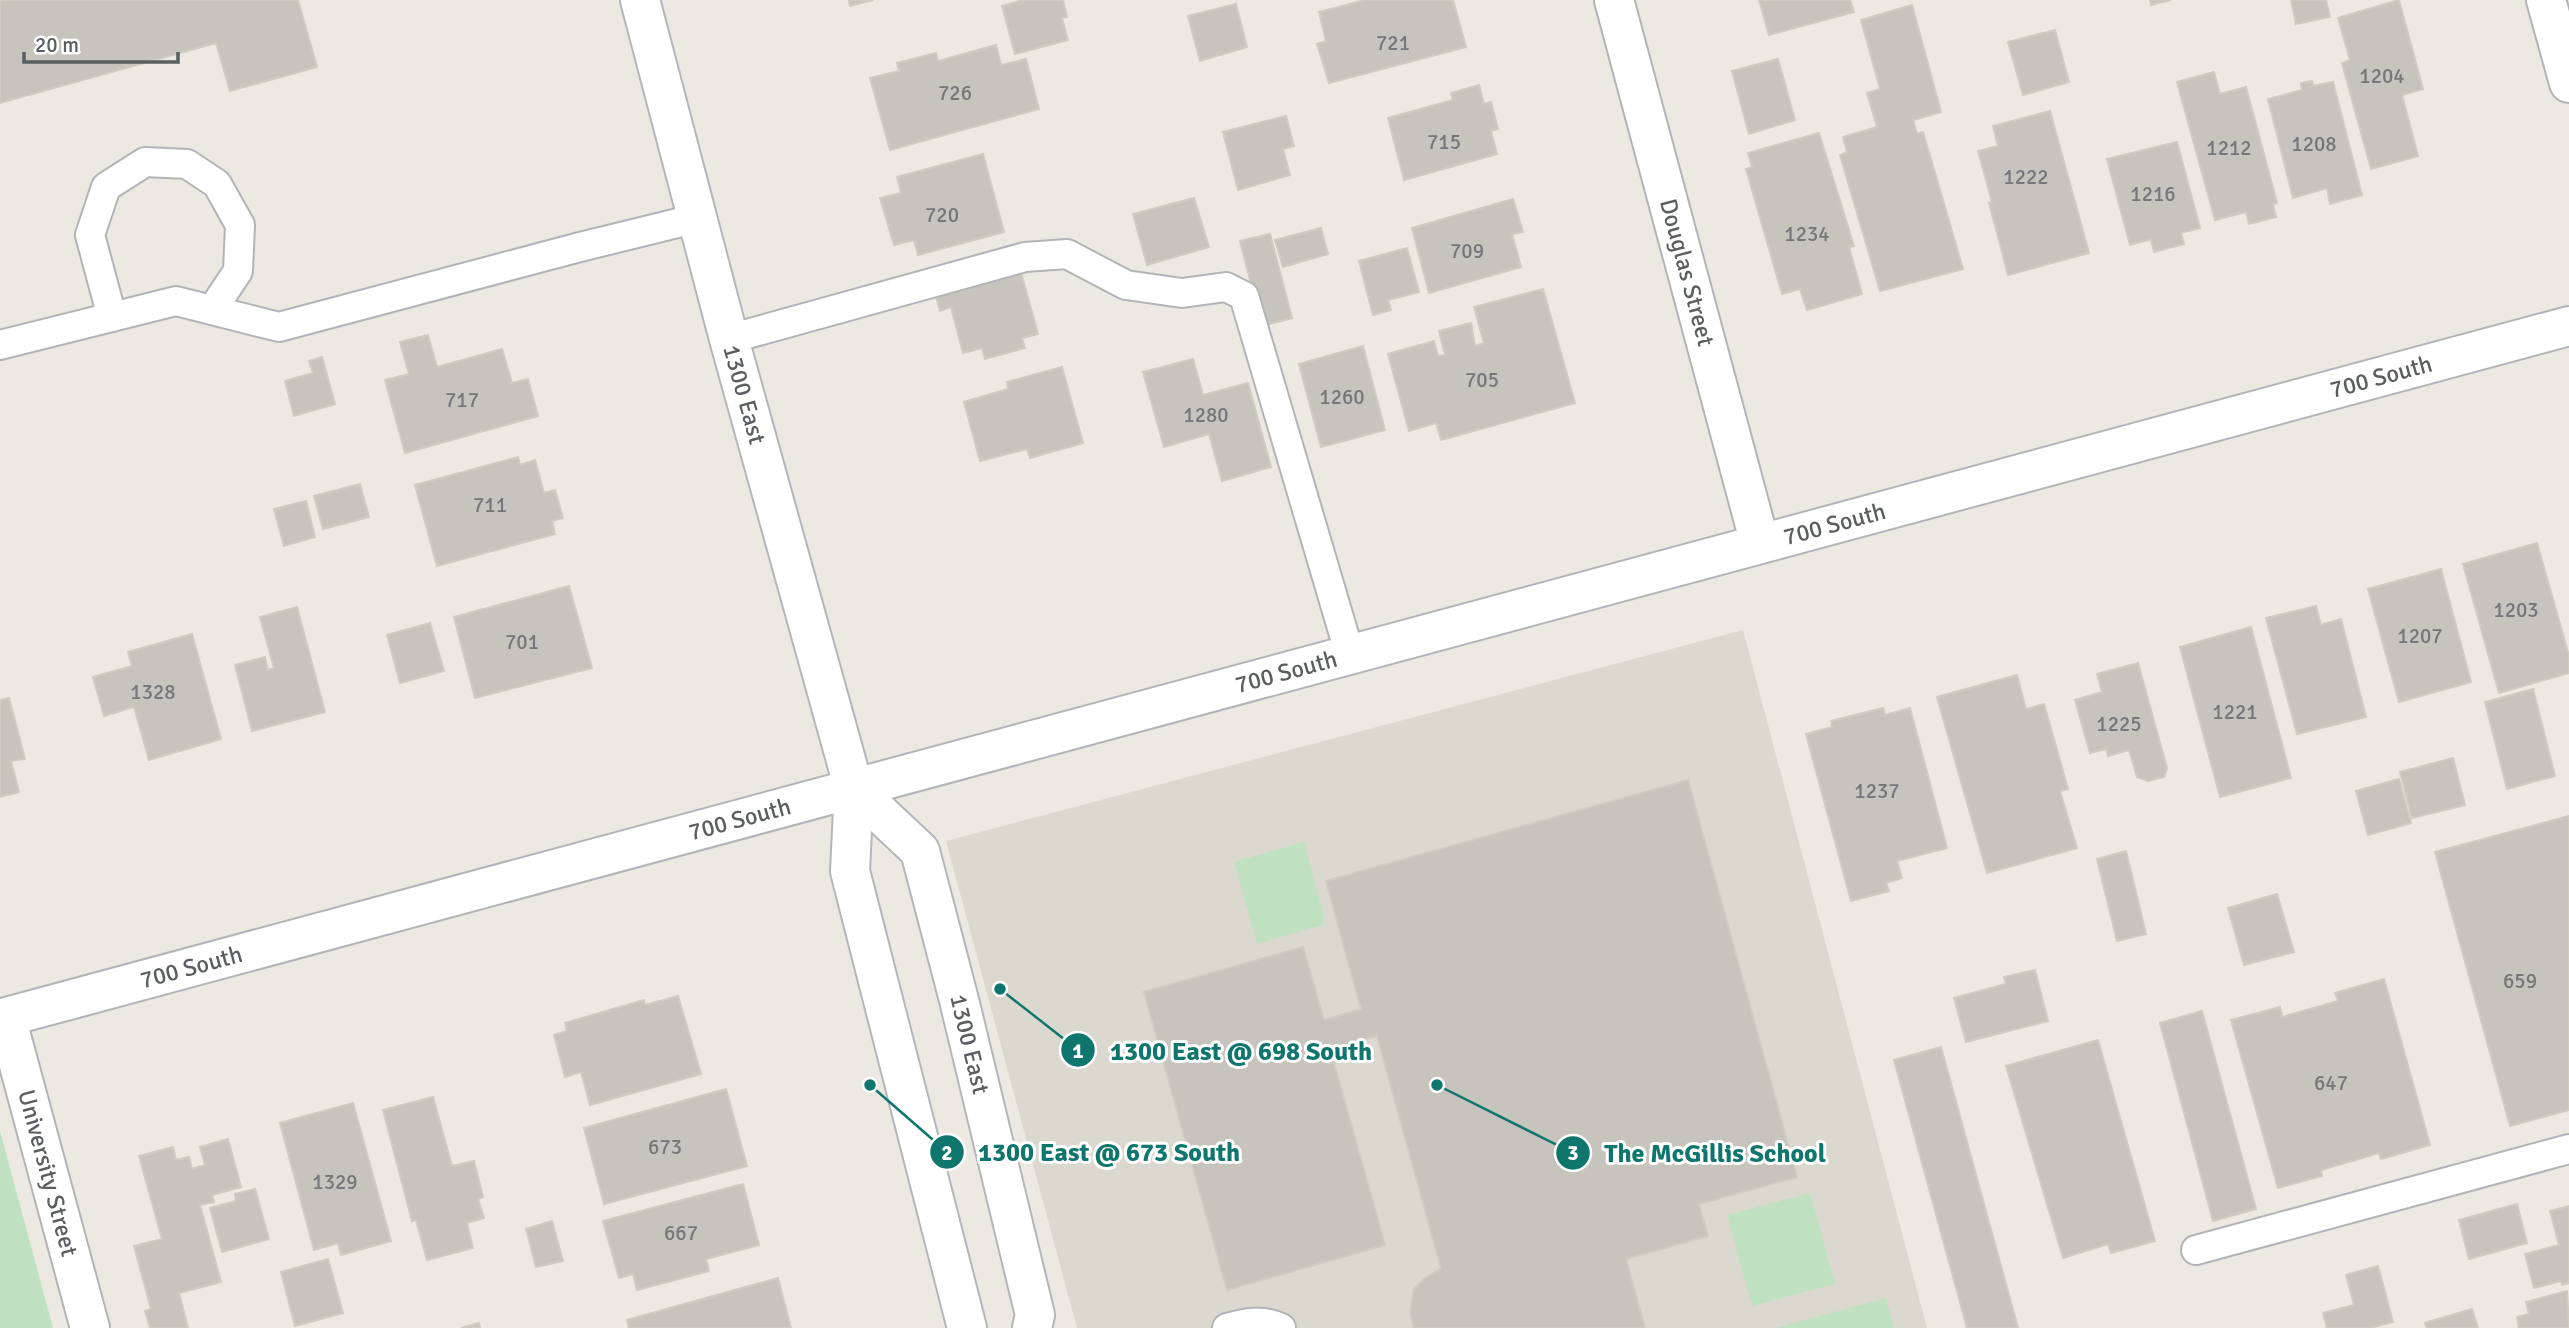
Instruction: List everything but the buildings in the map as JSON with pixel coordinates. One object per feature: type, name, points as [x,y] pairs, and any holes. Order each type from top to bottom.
[{"type":"street","name":"1300 East","points":[[640,0],[729,339],[854,789],[850,871],[967,1328]]},
{"type":"street","name":"Douglas Street","points":[[1614,0],[1760,544]]},
{"type":"street","points":[[2546,0],[2569,83]]},
{"type":"street","name":"700 South","points":[[3,1018],[2569,326]]},
{"type":"street","name":"1300 East","points":[[854,789],[920,851],[1035,1315],[1032,1328]]},
{"type":"street","name":"University Street","points":[[3,1018],[90,1328]]},
{"type":"lane","points":[[112,317],[90,235],[106,187],[145,162],[187,164],[217,184],[240,225],[238,271],[212,310]]},
{"type":"lane","points":[[0,345],[176,301],[279,327],[698,218]]},
{"type":"lane","points":[[729,339],[1024,257],[1067,254],[1126,285],[1182,293],[1226,287],[1244,296],[1350,655]]},
{"type":"lane","points":[[2196,1250],[2569,1149]]},
{"type":"lane","points":[[1227,1328],[1246,1323],[1271,1323],[1281,1328]]},
{"type":"shaded area","points":[[1743,630],[1927,1328],[1077,1328],[946,841]]},
{"type":"green space","points":[[1304,842],[1324,916],[1322,925],[1257,944],[1234,862]]},
{"type":"green space","points":[[0,1131],[53,1328],[0,1328]]},
{"type":"green space","points":[[1810,1193],[1835,1284],[1752,1306],[1727,1215]]},
{"type":"green space","points":[[1886,1298],[1894,1328],[1775,1328]]},
{"type":"place","name":"1300 East @ 698 South","points":[[1000,989]]},
{"type":"place","name":"1300 East @ 673 South","points":[[870,1085]]},
{"type":"place","name":"The McGillis School","points":[[1437,1085]]}]
